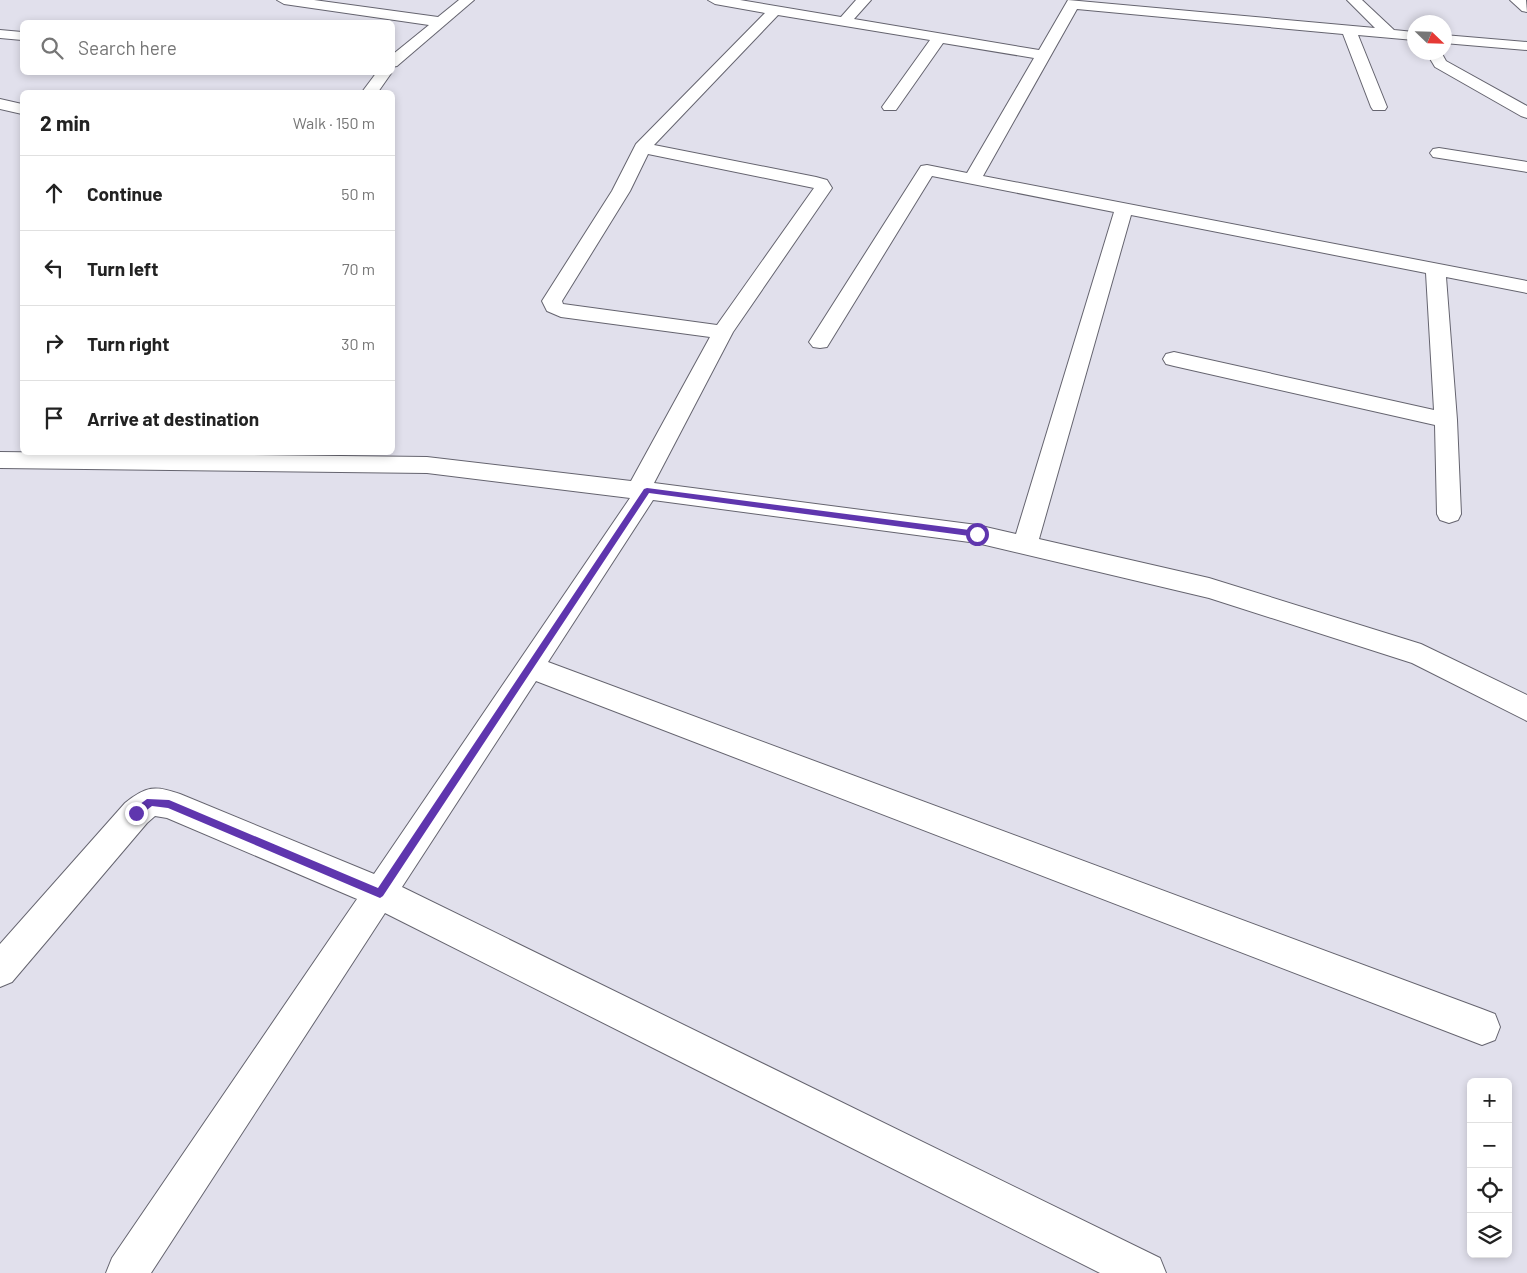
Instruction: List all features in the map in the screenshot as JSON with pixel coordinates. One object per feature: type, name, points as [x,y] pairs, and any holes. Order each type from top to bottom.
[{"type":"street","points":[[284,0],[441,22]]},
{"type":"street","points":[[395,60],[467,0]]},
{"type":"street","points":[[720,0],[1043,55]]},
{"type":"street","points":[[844,22],[864,0]]},
{"type":"street","points":[[1354,0],[1390,34]]},
{"type":"street","points":[[1517,0],[1527,8]]},
{"type":"street","points":[[973,178],[1074,2],[1407,35]]},
{"type":"street","points":[[723,332],[560,312],[554,307],[552,301],[621,191],[642,148],[775,10]]},
{"type":"street","points":[[1349,30],[1379,107]]},
{"type":"street","points":[[0,34],[20,36]]},
{"type":"street","points":[[890,107],[939,38]]},
{"type":"street","points":[[1452,40],[1527,46]]},
{"type":"street","points":[[1438,60],[1448,69],[1527,113]]},
{"type":"street","points":[[371,90],[378,75]]},
{"type":"street","points":[[0,104],[20,109]]},
{"type":"street","points":[[127,1273],[530,667],[642,490],[723,332],[823,188],[821,184],[642,148]]},
{"type":"street","points":[[1439,153],[1527,167]]},
{"type":"street","points":[[820,342],[923,172],[927,170],[1527,287]]},
{"type":"street","points":[[1025,545],[1124,209]]},
{"type":"street","points":[[1436,270],[1446,420],[1448,514]]},
{"type":"street","points":[[1174,359],[1446,420]]},
{"type":"street","points":[[0,460],[105,457],[427,466],[642,490],[977,534],[1209,588],[1421,655],[1527,708]]},
{"type":"street","points":[[530,667],[1482,1027]]},
{"type":"street","points":[[0,970],[136,813],[150,802],[169,804],[380,893],[1055,1230],[1145,1273]]},
{"type":"route","points":[[136,813],[150,802],[169,804],[380,893],[647,491],[977,534]]}]
